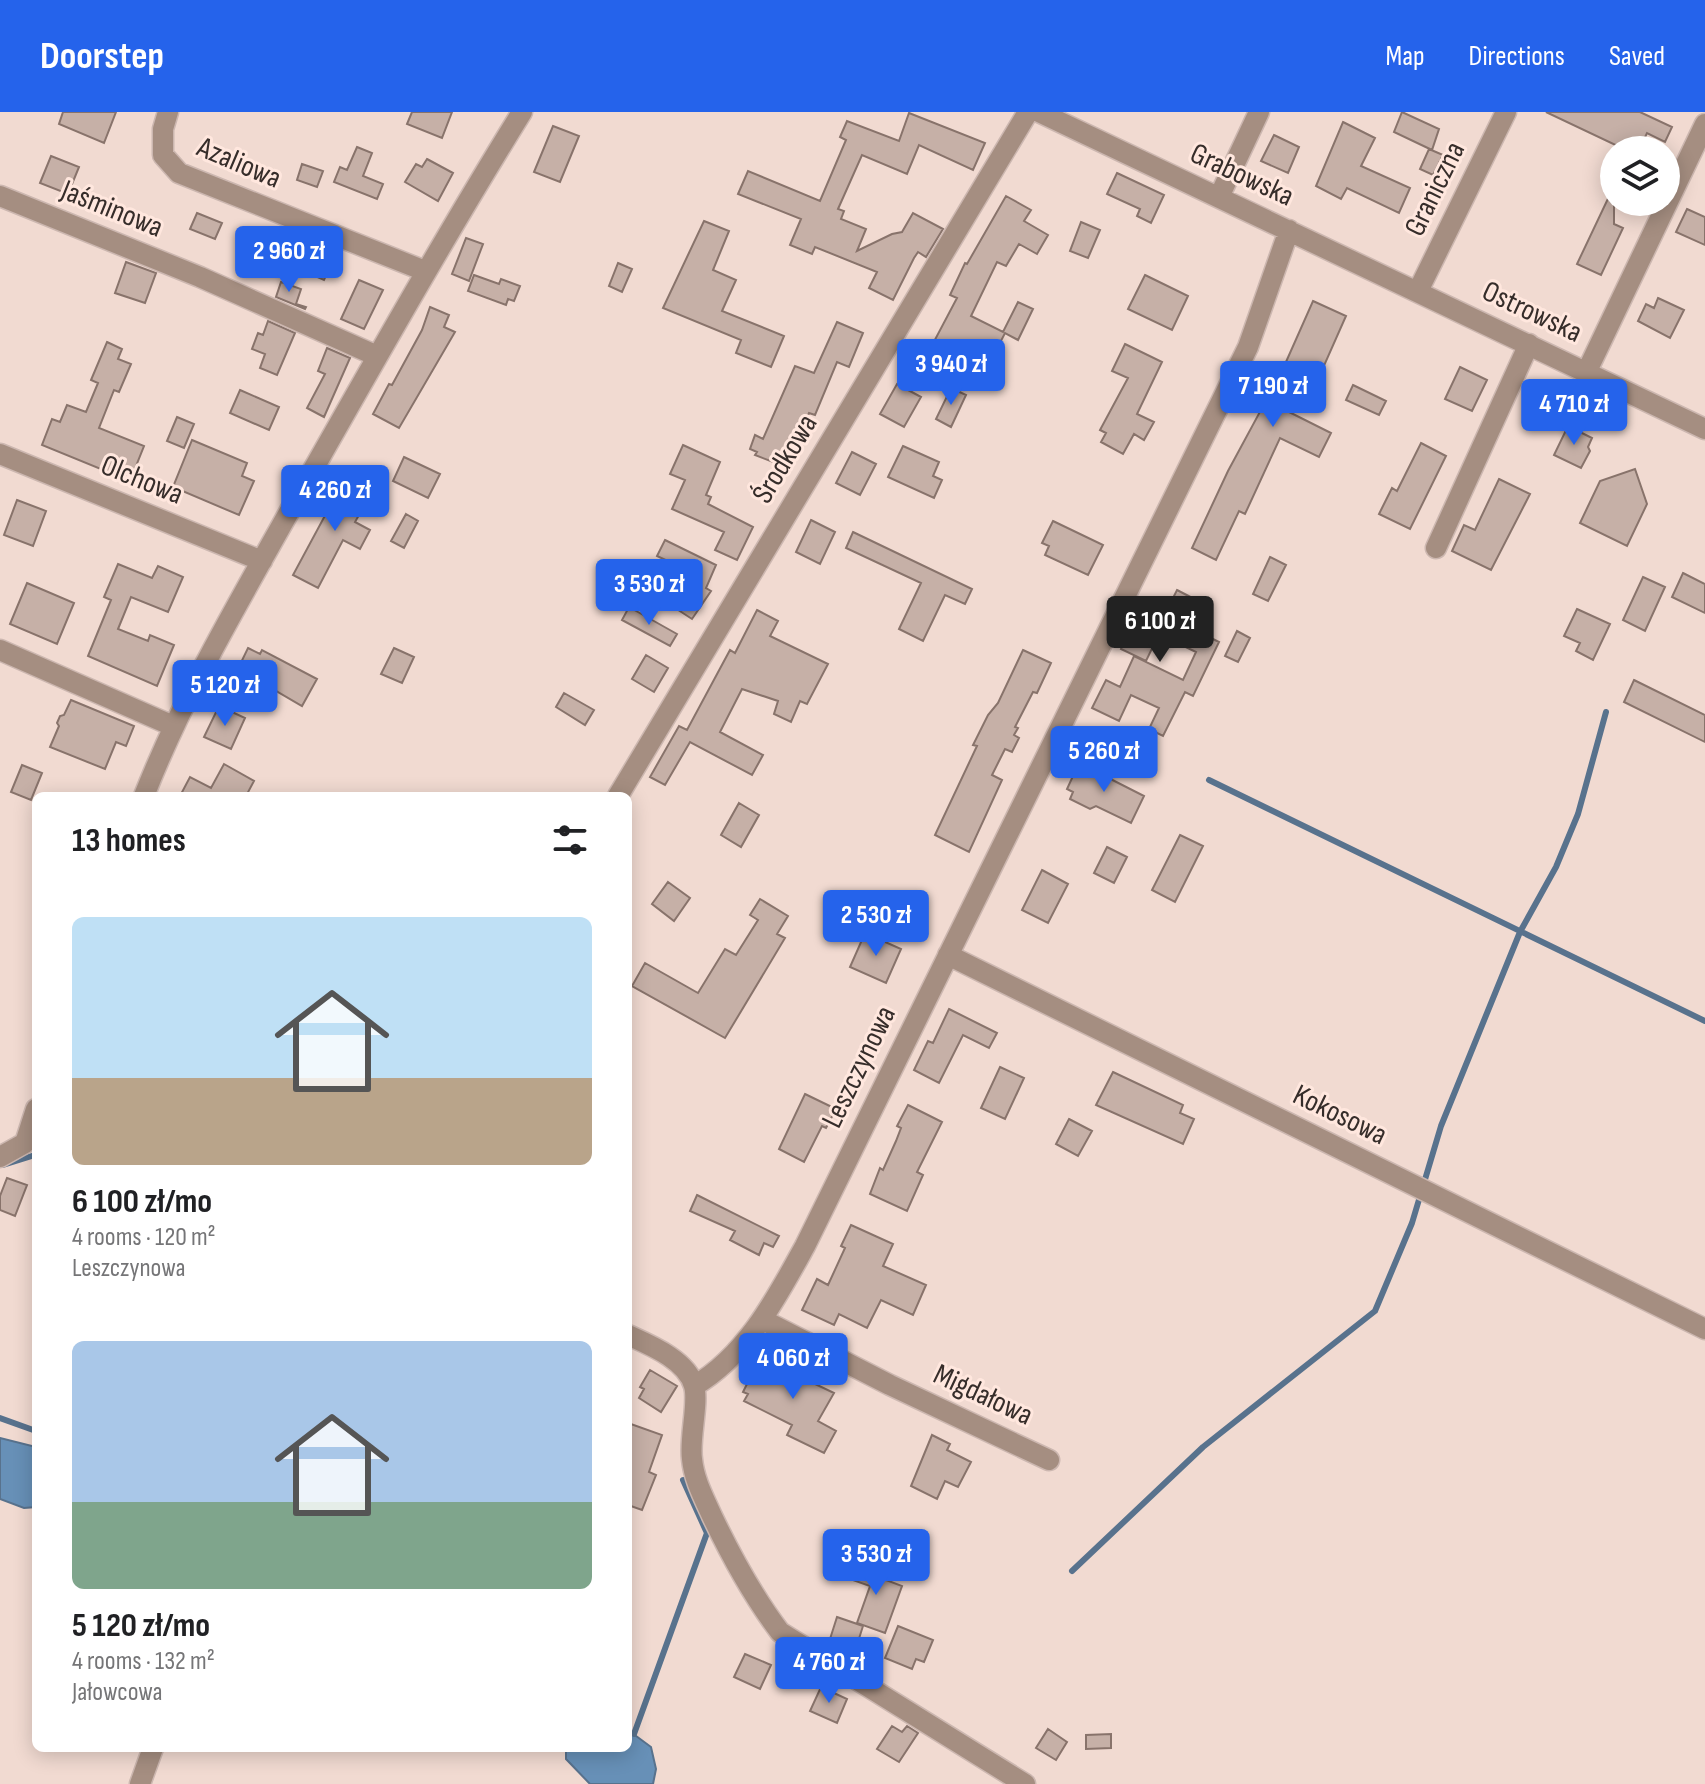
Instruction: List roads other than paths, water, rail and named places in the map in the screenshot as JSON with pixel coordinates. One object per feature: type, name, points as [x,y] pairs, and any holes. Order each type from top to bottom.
[{"type":"street","name":"Azaliowa","points":[[168,112],[163,129],[163,155],[179,173],[425,271]]},
{"type":"street","points":[[146,792],[173,726],[262,561],[425,271],[522,112]]},
{"type":"street","name":"Środkowa","points":[[620,792],[1028,112]]},
{"type":"street","name":"Grabowska","points":[[1039,112],[1332,251]]},
{"type":"street","points":[[1219,197],[1259,112]]},
{"type":"street","name":"Graniczna","points":[[1418,291],[1506,112]]},
{"type":"street","points":[[1587,371],[1705,124]]},
{"type":"street","name":"Jaśminowa","points":[[0,196],[200,277],[377,356]]},
{"type":"street","name":"Leszczynowa","points":[[694,1386],[710,1377],[763,1320],[805,1246],[1248,347],[1289,230]]},
{"type":"street","name":"Ostrowska","points":[[1332,251],[1705,429]]},
{"type":"street","points":[[1436,548],[1529,344]]},
{"type":"street","name":"Olchowa","points":[[0,454],[262,561]]},
{"type":"street","points":[[0,650],[173,726]]},
{"type":"street","name":"Kokosowa","points":[[948,955],[1705,1329]]},
{"type":"street","points":[[0,1157],[31,1145]]},
{"type":"street","name":"Migdałowa","points":[[763,1320],[890,1385],[1049,1460]]},
{"type":"street","points":[[632,1337],[669,1357],[683,1369],[694,1386],[691,1440],[695,1476],[737,1569],[780,1632],[1025,1784]]},
{"type":"street","points":[[140,1784],[152,1752]]},
{"type":"water","points":[[0,1438],[32,1446],[32,1507],[24,1508],[0,1499]]},
{"type":"water","points":[[632,1733],[651,1747],[656,1769],[653,1784],[590,1784],[566,1759],[566,1752],[632,1752]]},
{"type":"waterway","points":[[1072,1571],[1203,1447],[1375,1311],[1412,1223],[1441,1126],[1520,932],[1556,867],[1578,814],[1606,712]]},
{"type":"waterway","points":[[1209,780],[1705,1021]]},
{"type":"waterway","points":[[3,1165],[32,1156]]},
{"type":"waterway","points":[[0,1418],[32,1430]]},
{"type":"waterway","points":[[634,1734],[707,1533],[683,1480]]}]
